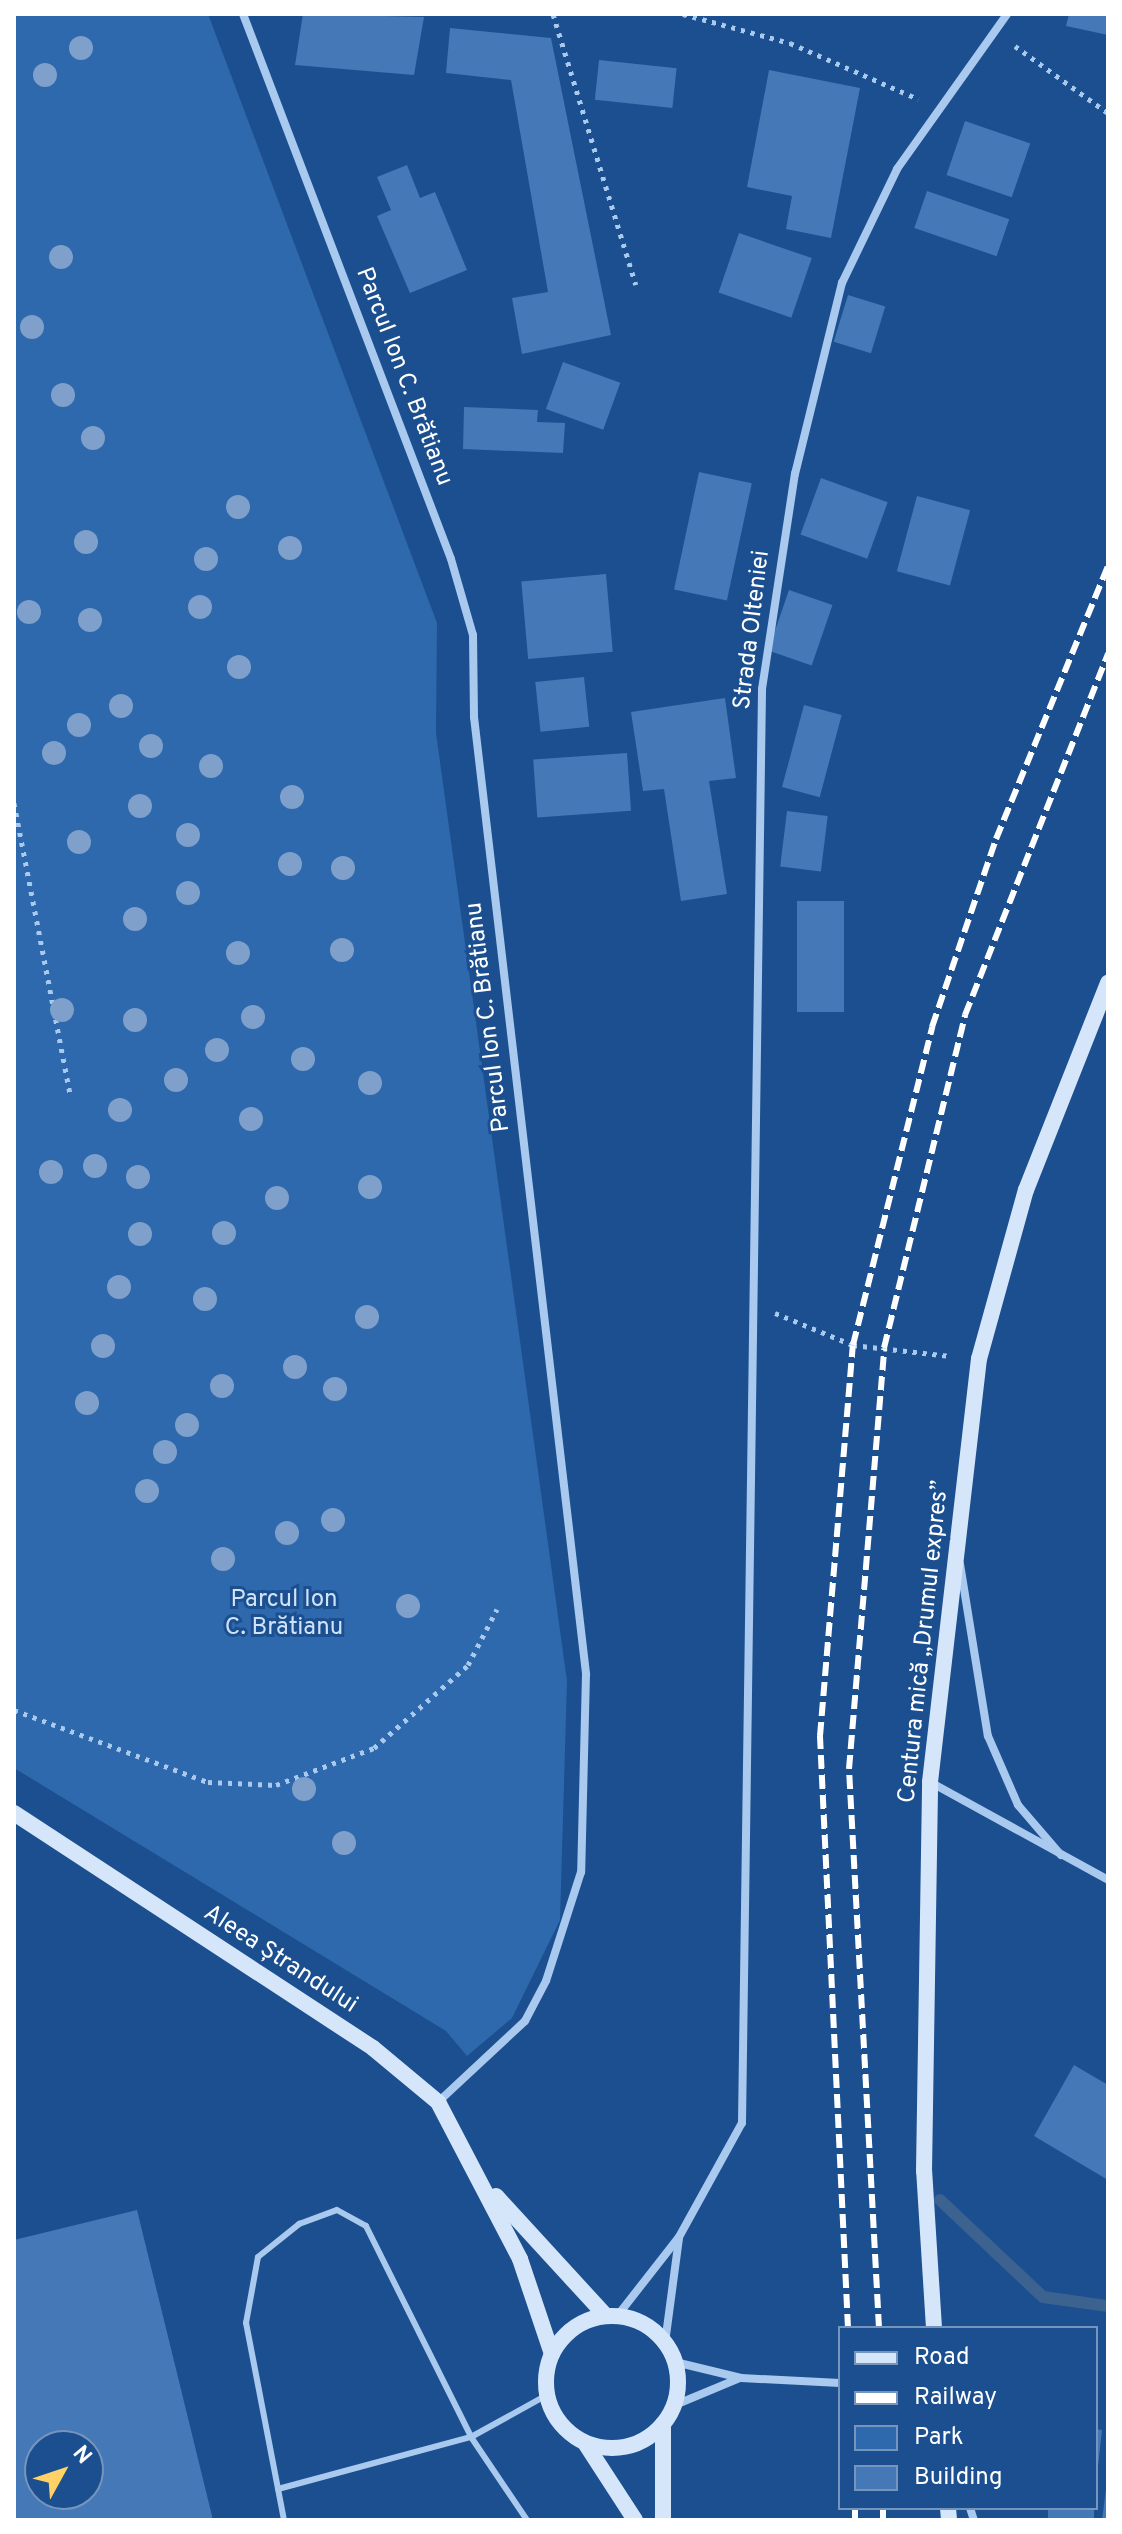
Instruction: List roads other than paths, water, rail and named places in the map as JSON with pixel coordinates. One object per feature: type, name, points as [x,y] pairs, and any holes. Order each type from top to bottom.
[{"type":"street","name":"Parcul Ion C. Brătianu","points":[[243,14],[451,559],[473,635],[474,717],[586,1674],[581,1872],[546,1981],[525,2021],[438,2102]]},
{"type":"street","name":"Strada Olteniei","points":[[679,2237],[742,2123],[757,1305],[762,689],[795,474],[842,283],[897,169],[996,34],[1007,14]]},
{"type":"street","name":"Centura mică „Drumul expres”","points":[[934,2326],[924,2171],[930,1782],[960,1560],[979,1359],[1026,1190],[1108,983]]},
{"type":"street","points":[[960,1560],[988,1736],[1018,1805],[1061,1855]]},
{"type":"street","points":[[930,1782],[1108,1880]]},
{"type":"street","name":"Aleea Ștrandului","points":[[14,1813],[373,2048],[438,2102],[484,2183],[552,2354]]},
{"type":"street","name":"Aleea Ștrandului","points":[[484,2183],[611,2314]]},
{"type":"street","points":[[635,2520],[585,2443],[561,2423],[547,2395],[552,2354],[563,2337],[611,2314],[679,2237]]},
{"type":"street","points":[[665,2343],[679,2237]]},
{"type":"street","points":[[585,2443],[625,2448],[663,2424],[675,2405],[675,2362],[665,2343],[611,2314]]},
{"type":"street","points":[[675,2362],[741,2378],[838,2383]]},
{"type":"street","points":[[675,2405],[741,2378]]},
{"type":"street","points":[[663,2424],[663,2520]]},
{"type":"lane","points":[[284,2520],[246,2323],[258,2257],[299,2224],[337,2210],[366,2226],[471,2437],[527,2520]]},
{"type":"lane","points":[[278,2489],[471,2437],[547,2395]]},
{"type":"waterway","points":[[940,2200],[1043,2297],[1108,2306]]},
{"type":"railway","points":[[848,2326],[820,1736],[853,1345],[932,1027],[996,839],[1108,566]]},
{"type":"railway","points":[[879,2326],[849,1769],[884,1348],[965,1015],[1108,653]]},
{"type":"railway","points":[[855,2510],[855,2520]]},
{"type":"railway","points":[[883,2510],[883,2520]]}]
